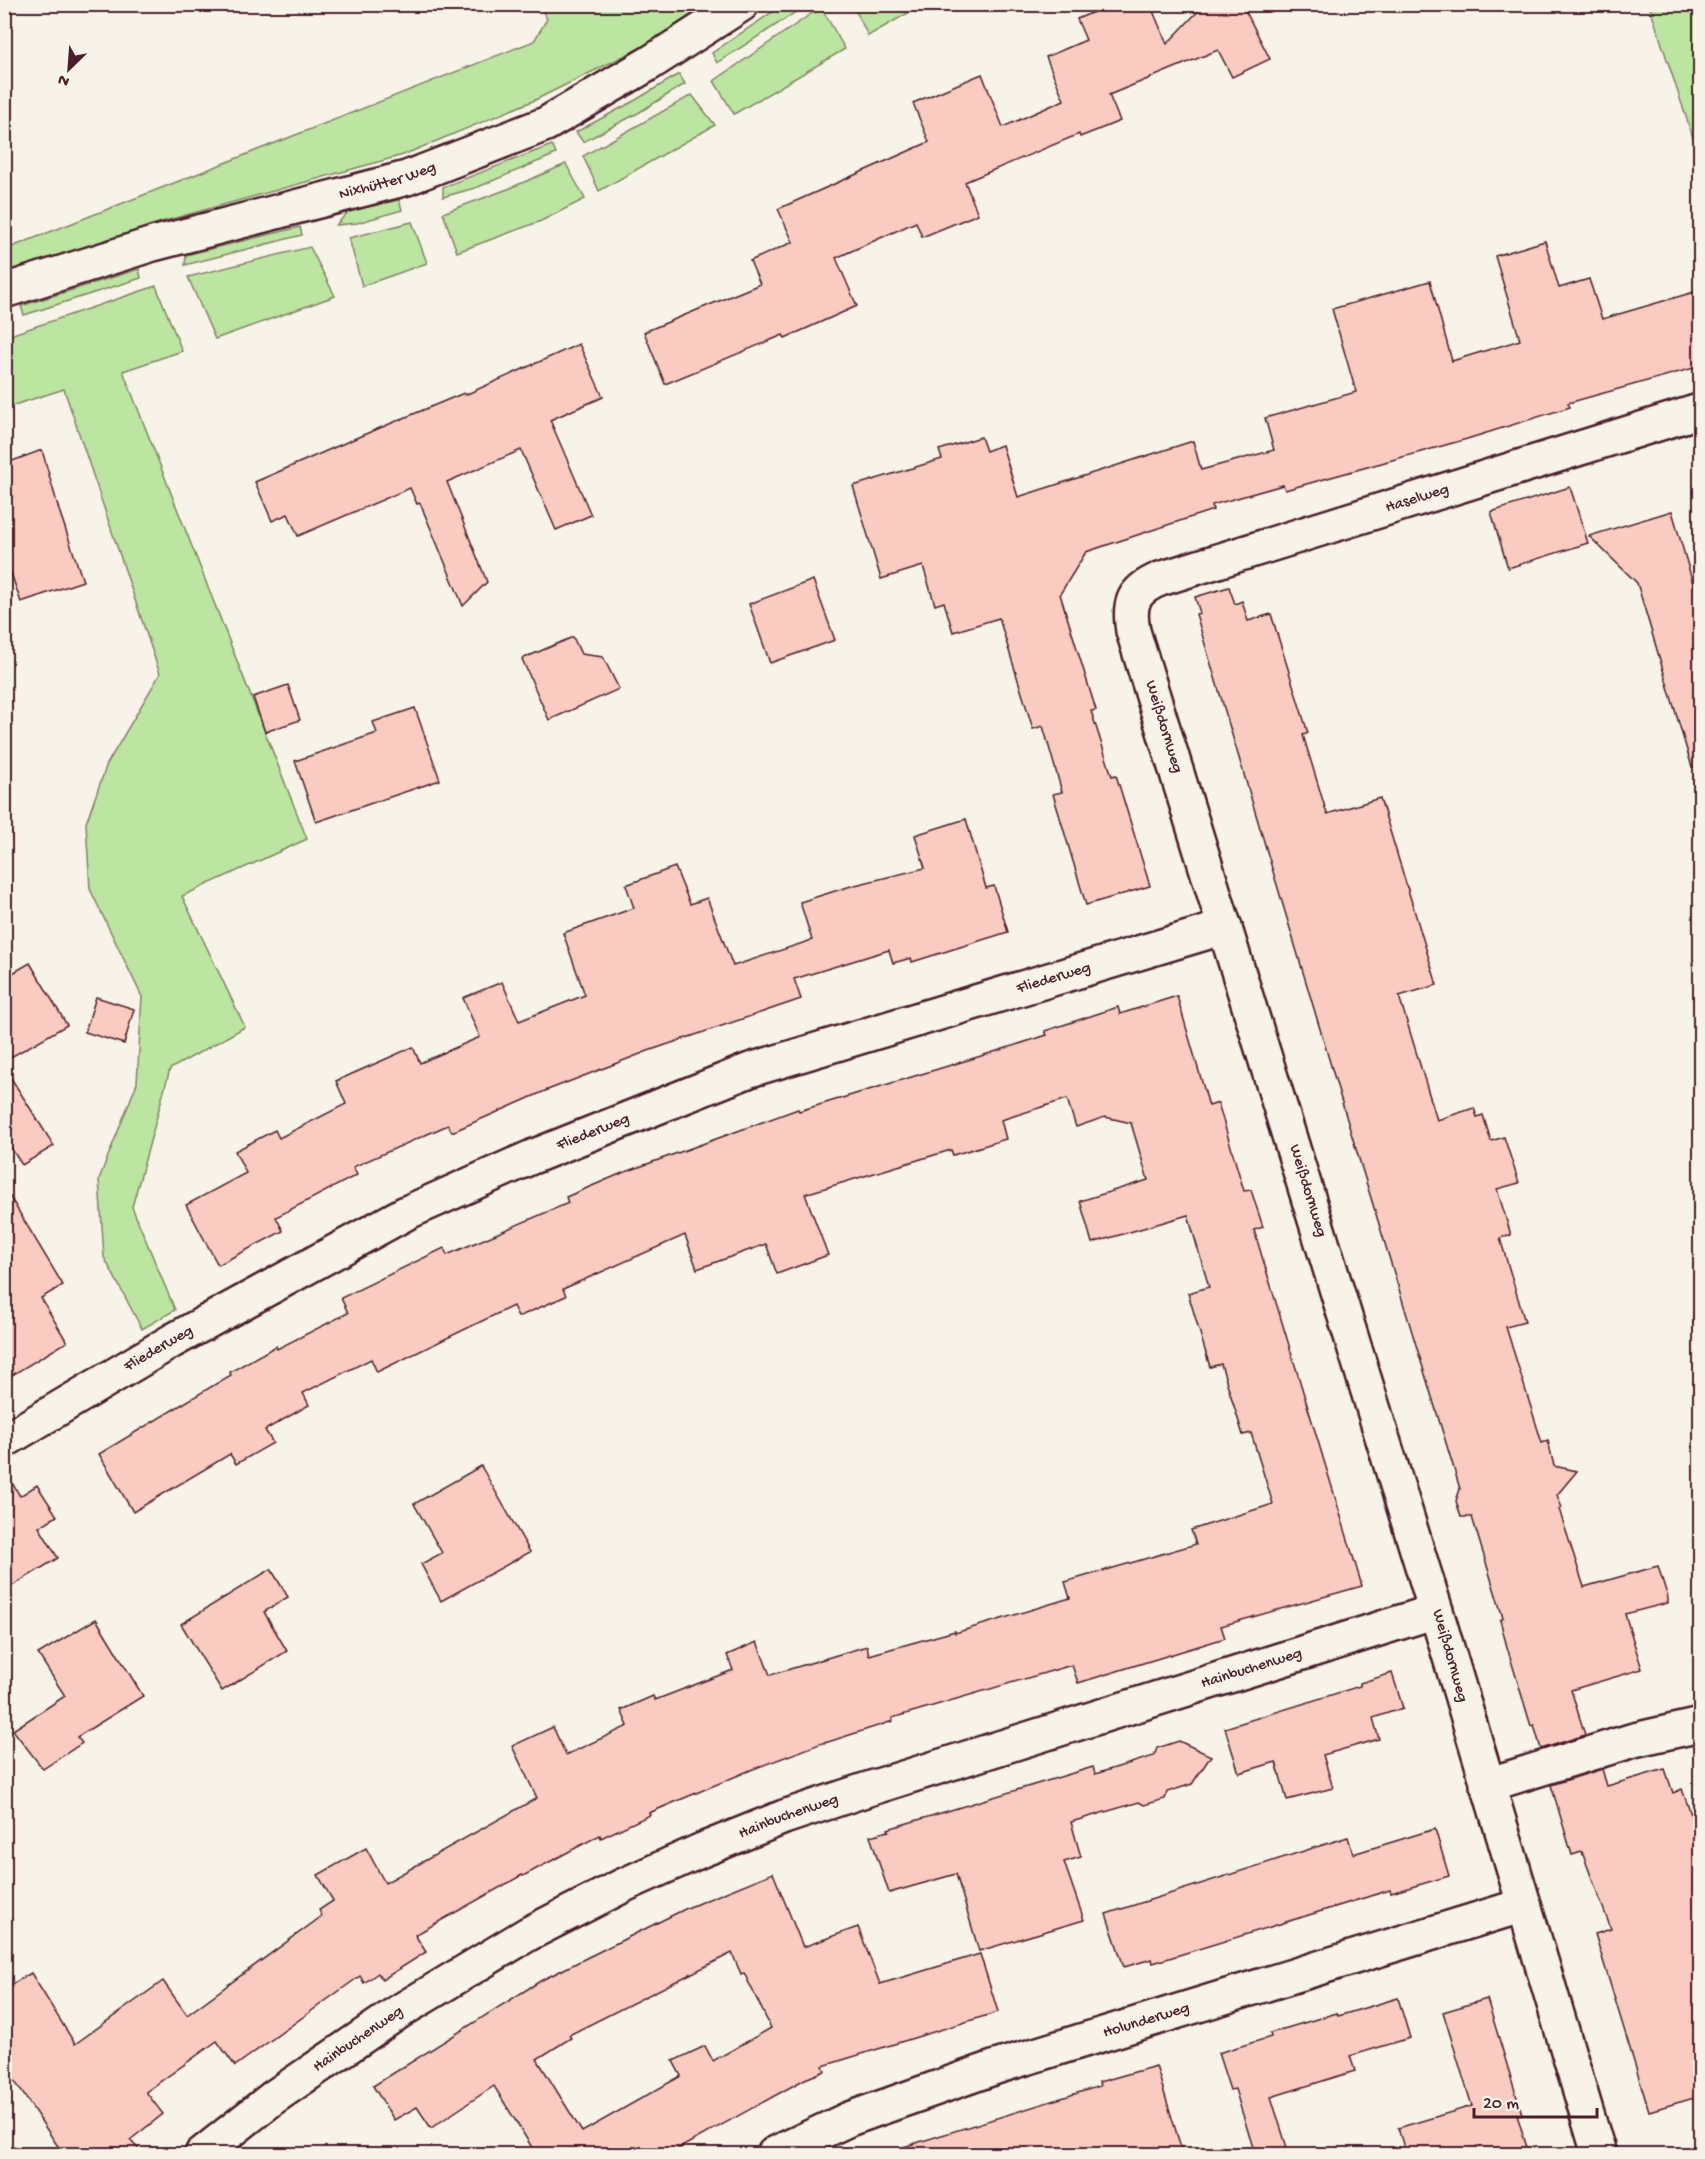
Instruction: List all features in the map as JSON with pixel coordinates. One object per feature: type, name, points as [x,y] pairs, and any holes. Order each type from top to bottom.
[{"type":"street","name":"Nixhütter Weg","points":[[4,291],[153,244],[407,178],[546,124],[650,63],[742,4]]},
{"type":"street","name":"Haselweg","points":[[1135,597],[1148,584],[1171,575],[1699,411],[1701,416]]},
{"type":"street","name":"Weißdornweg","points":[[1135,597],[1131,608],[1133,630],[1436,1611],[1599,2154]]},
{"type":"street","name":"Fliederweg","points":[[4,1441],[172,1341],[406,1213],[532,1157],[750,1070],[1225,927]]},
{"type":"street","name":"Hainbuchenweg","points":[[202,2154],[274,2097],[400,2011],[528,1934],[624,1885],[702,1850],[784,1817],[865,1790],[1436,1611]]},
{"type":"street","points":[[1487,1785],[1634,1740],[1701,1725]]},
{"type":"street","name":"Holunderweg","points":[[774,2154],[849,2120],[996,2067],[1524,1905]]},
{"type":"green space","points":[[784,4],[807,5],[717,63],[712,53]]},
{"type":"green space","points":[[539,5],[706,5],[642,47],[535,100],[403,155],[161,222],[5,275],[4,250],[534,41],[547,19]]},
{"type":"green space","points":[[853,5],[922,5],[868,36]]},
{"type":"green space","points":[[1649,5],[1700,5],[1700,159]]},
{"type":"green space","points":[[821,7],[845,49],[734,114],[714,81]]},
{"type":"green space","points":[[679,74],[685,84],[638,113],[583,142],[576,132],[634,101]]},
{"type":"green space","points":[[692,95],[715,125],[599,191],[583,156]]},
{"type":"green space","points":[[552,145],[556,154],[478,187],[443,197],[443,187]]},
{"type":"green space","points":[[566,164],[585,199],[541,221],[457,252],[443,213]]},
{"type":"green space","points":[[399,200],[402,210],[357,223],[336,225],[349,211]]},
{"type":"green space","points":[[412,222],[427,263],[362,286],[349,238]]},
{"type":"green space","points":[[300,227],[302,235],[185,265],[186,255]]},
{"type":"green space","points":[[310,247],[335,296],[215,339],[188,277]]},
{"type":"green space","points":[[139,269],[141,278],[24,315],[21,306]]},
{"type":"green space","points":[[156,286],[182,351],[123,371],[307,839],[182,896],[245,1027],[170,1069],[132,1207],[175,1310],[142,1329],[104,1257],[99,1179],[137,1083],[142,997],[90,889],[86,823],[107,764],[160,674],[64,389],[5,408],[4,337]]},
{"type":"building","points":[[1113,4],[1150,4],[1167,44],[1205,4],[1242,4],[1270,59],[1232,77],[1218,50],[1109,95],[1120,121],[1080,137],[1079,134],[965,182],[978,214],[922,237],[916,222],[836,258],[857,306],[785,338],[783,335],[665,384],[644,332],[760,284],[750,261],[793,242],[778,209],[929,142],[913,103],[982,74],[1003,127],[1064,100],[1046,57],[1086,40],[1077,19]]},
{"type":"building","points":[[1545,241],[1559,288],[1589,279],[1602,319],[1701,290],[1701,366],[1568,403],[1570,407],[1467,439],[1285,490],[1283,485],[1212,505],[1213,510],[1086,552],[1060,594],[1096,710],[1091,711],[1112,776],[1116,775],[1150,886],[1086,905],[1053,794],[1062,792],[1043,726],[1033,729],[999,618],[953,632],[944,602],[935,605],[923,566],[881,579],[853,486],[942,459],[939,450],[981,437],[986,451],[1002,445],[1018,497],[1193,441],[1201,470],[1274,450],[1265,418],[1356,392],[1332,309],[1430,281],[1452,361],[1520,340],[1495,256]]},
{"type":"building","points":[[579,344],[603,397],[550,420],[591,515],[556,530],[521,450],[447,482],[487,582],[463,606],[420,503],[417,504],[410,488],[298,536],[288,514],[272,521],[255,482],[464,393],[465,395]]},
{"type":"building","points":[[42,450],[83,581],[21,602],[4,553],[4,464]]},
{"type":"building","points":[[1570,487],[1588,543],[1508,568],[1491,512]]},
{"type":"building","points":[[1672,511],[1701,611],[1701,765],[1692,767],[1637,583],[1589,536]]},
{"type":"building","points":[[813,580],[835,640],[770,663],[749,604]]},
{"type":"building","points":[[1229,587],[1235,604],[1242,601],[1248,621],[1271,614],[1308,733],[1303,735],[1327,814],[1380,798],[1437,985],[1399,996],[1437,1120],[1474,1108],[1477,1117],[1483,1115],[1491,1141],[1504,1137],[1519,1183],[1497,1189],[1511,1235],[1500,1238],[1525,1322],[1506,1327],[1542,1443],[1548,1441],[1554,1466],[1577,1471],[1557,1495],[1562,1508],[1559,1509],[1584,1587],[1658,1566],[1668,1598],[1668,1603],[1625,1614],[1642,1669],[1571,1690],[1585,1735],[1541,1749],[1534,1725],[1531,1726],[1507,1647],[1500,1620],[1503,1618],[1472,1517],[1461,1517],[1456,1501],[1460,1489],[1196,614],[1200,613],[1195,597]]},
{"type":"building","points":[[573,637],[581,654],[603,657],[619,689],[549,720],[522,659]]},
{"type":"building","points":[[288,685],[300,720],[265,732],[253,697]]},
{"type":"building","points":[[415,708],[440,780],[316,822],[295,761],[377,733],[373,722]]},
{"type":"building","points":[[966,819],[986,888],[994,886],[1008,932],[912,962],[911,958],[893,963],[889,950],[794,979],[801,999],[648,1051],[545,1091],[452,1132],[448,1125],[353,1167],[357,1175],[276,1217],[283,1231],[218,1265],[186,1205],[246,1173],[235,1151],[275,1130],[279,1138],[346,1104],[336,1081],[413,1047],[420,1063],[480,1037],[463,998],[502,982],[519,1021],[585,995],[563,933],[634,908],[626,885],[675,867],[690,904],[707,898],[733,966],[812,940],[800,902],[851,886],[925,868],[915,835]]},
{"type":"building","points":[[30,963],[67,1025],[4,1061],[4,978]]},
{"type":"building","points":[[1177,996],[1209,1106],[1218,1103],[1244,1191],[1251,1190],[1263,1227],[1254,1230],[1362,1586],[1221,1626],[1225,1638],[1078,1683],[1072,1665],[892,1718],[893,1721],[825,1742],[753,1769],[649,1813],[650,1815],[601,1838],[600,1835],[522,1875],[415,1935],[426,1952],[382,1980],[378,1973],[364,1983],[360,1976],[235,2066],[217,2041],[146,2092],[163,2114],[130,2140],[143,2154],[63,2154],[4,2065],[4,1989],[31,1973],[75,2044],[163,1981],[187,2015],[322,1916],[319,1910],[333,1901],[318,1875],[366,1848],[385,1883],[537,1798],[512,1746],[553,1727],[566,1755],[628,1726],[621,1710],[653,1696],[655,1700],[733,1670],[727,1655],[757,1642],[770,1675],[867,1646],[869,1655],[955,1631],[955,1633],[1070,1598],[1065,1582],[1196,1544],[1191,1530],[1273,1504],[1251,1433],[1243,1435],[1221,1364],[1210,1367],[1188,1293],[1209,1287],[1188,1215],[1092,1243],[1080,1201],[1148,1180],[1131,1123],[1105,1117],[1076,1127],[1067,1099],[1001,1120],[1006,1139],[953,1155],[951,1150],[805,1194],[828,1255],[777,1274],[766,1244],[697,1269],[685,1235],[563,1289],[566,1296],[518,1317],[513,1306],[377,1372],[371,1359],[303,1393],[309,1405],[265,1430],[273,1443],[236,1464],[230,1454],[133,1512],[99,1454],[231,1375],[230,1372],[276,1346],[277,1349],[348,1313],[341,1298],[444,1248],[447,1255],[568,1203],[566,1197],[620,1174],[798,1109],[799,1111],[1047,1035],[1045,1031],[1118,1007],[1120,1014]]},
{"type":"building","points":[[96,997],[134,1009],[124,1044],[85,1032]]},
{"type":"building","points":[[4,1067],[54,1146],[22,1165],[4,1137]]},
{"type":"building","points":[[4,1187],[63,1285],[41,1298],[67,1342],[4,1380]]},
{"type":"building","points":[[481,1466],[530,1552],[441,1601],[421,1564],[442,1553],[414,1504]]},
{"type":"building","points":[[4,1470],[20,1496],[37,1485],[57,1516],[39,1527],[58,1558],[4,1591]]},
{"type":"building","points":[[271,1569],[288,1597],[264,1612],[287,1651],[222,1691],[181,1624]]},
{"type":"building","points":[[96,1619],[143,1696],[77,1737],[82,1743],[43,1769],[13,1730],[65,1696],[38,1654]]},
{"type":"building","points":[[1392,1673],[1403,1708],[1373,1718],[1379,1739],[1323,1755],[1333,1788],[1287,1800],[1276,1762],[1239,1773],[1225,1728],[1360,1686],[1360,1683]]},
{"type":"building","points":[[1179,1741],[1211,1756],[1192,1784],[1167,1792],[1165,1799],[1144,1805],[1139,1802],[1071,1822],[1081,1857],[1064,1862],[1084,1920],[979,1951],[956,1874],[889,1893],[870,1836],[1093,1767],[1095,1774],[1154,1756],[1157,1748]]},
{"type":"building","points":[[1602,1769],[1607,1786],[1665,1769],[1673,1793],[1682,1789],[1701,1843],[1701,2096],[1649,2111],[1595,1934],[1611,1929],[1582,1852],[1572,1855],[1551,1785]]},
{"type":"building","points":[[1435,1829],[1449,1876],[1391,1893],[1390,1890],[1153,1963],[1152,1959],[1124,1967],[1106,1914],[1348,1837],[1353,1854]]},
{"type":"building","points":[[773,1873],[803,1947],[858,1927],[880,1984],[980,1954],[998,2012],[823,2066],[825,2071],[805,2079],[669,2154],[536,2154],[494,2086],[431,2128],[417,2107],[394,2120],[373,2086],[542,1980],[687,1908]],"holes":[[[732,1953],[741,1974],[744,1973],[771,2028],[713,2061],[705,2046],[673,2061],[681,2076],[582,2132],[537,2059],[571,2038],[569,2035]]]},
{"type":"building","points":[[1398,1998],[1410,2038],[1350,2056],[1355,2071],[1271,2097],[1289,2154],[1255,2154],[1235,2089],[1230,2090],[1218,2053],[1271,2037],[1270,2033]]},
{"type":"building","points":[[1487,1999],[1522,2114],[1517,2115],[1529,2154],[1406,2154],[1398,2128],[1472,2106],[1443,2012]]},
{"type":"building","points":[[1156,2066],[1183,2154],[904,2154],[903,2147],[1100,2086],[1099,2082]]}]
